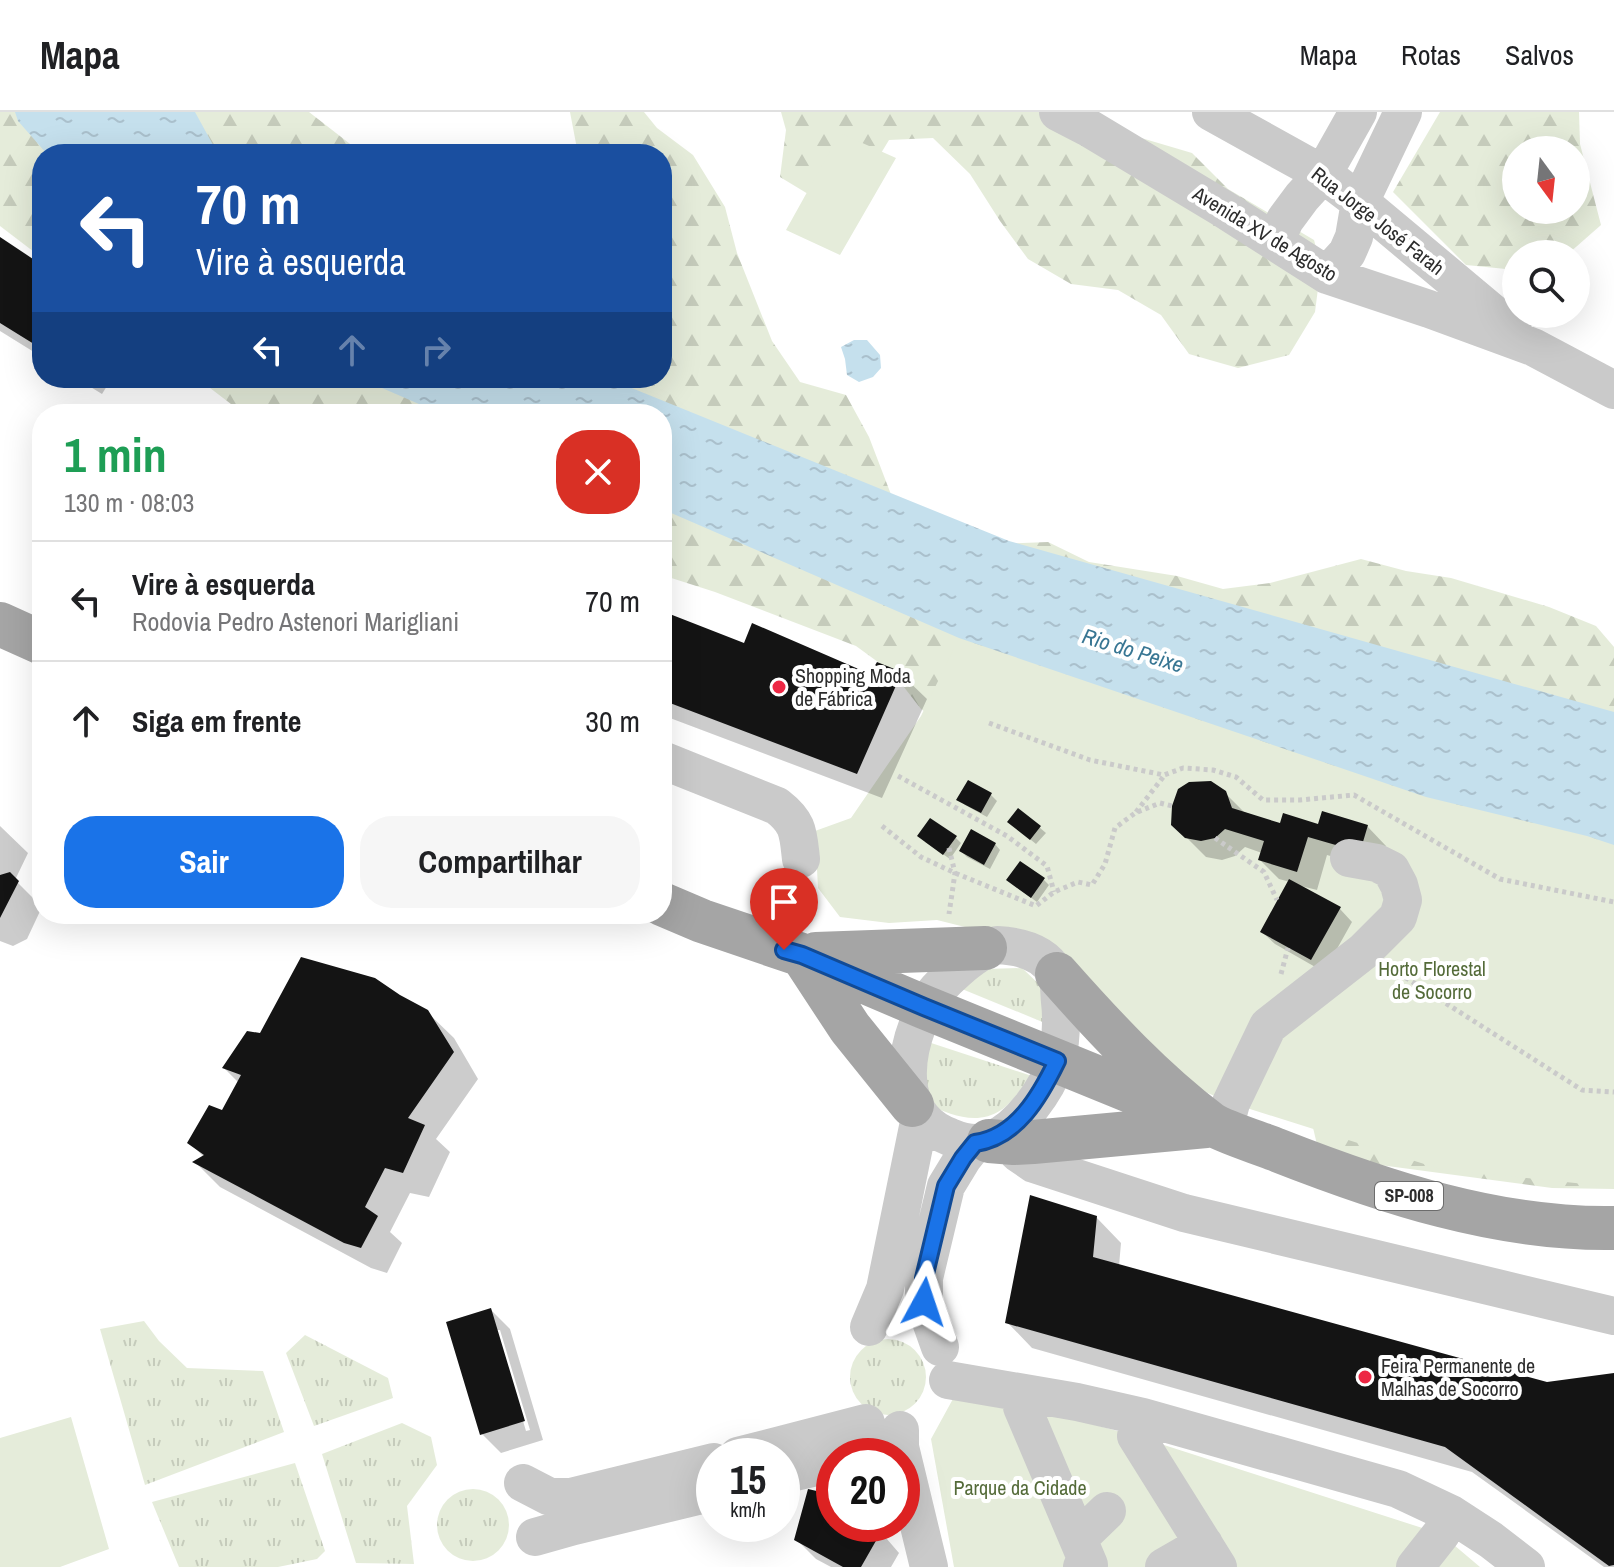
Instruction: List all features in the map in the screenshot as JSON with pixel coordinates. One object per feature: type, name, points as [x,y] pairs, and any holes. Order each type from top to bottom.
[{"type":"main road","points":[[0,624],[32,638]]},
{"type":"main road","name":"SP-008","points":[[672,908],[802,955],[1218,1127],[1378,1188],[1435,1204],[1537,1224],[1614,1228]]},
{"type":"main road","points":[[802,955],[985,948]]},
{"type":"main road","points":[[802,955],[850,1028],[916,1111]]},
{"type":"main road","points":[[1057,974],[1125,1050],[1218,1127]]},
{"type":"main road","points":[[1011,1147],[1218,1127]]},
{"type":"street","name":"Avenida XV de Agosto","points":[[1058,112],[1327,275],[1533,347],[1613,387]]},
{"type":"street","name":"Rua Jorge José Farah","points":[[1211,112],[1323,174],[1533,347]]},
{"type":"street","points":[[1275,242],[1285,220],[1323,174],[1358,112]]},
{"type":"street","points":[[1327,275],[1347,253],[1354,237],[1360,202],[1403,112]]},
{"type":"street","points":[[672,764],[777,806],[790,816],[798,828],[801,859]]},
{"type":"street","points":[[1218,1127],[1268,1026],[1364,951],[1398,917],[1403,900],[1391,870],[1377,863],[1349,858]]},
{"type":"street","points":[[869,1327],[885,1289],[916,1111],[908,1086],[913,1037],[924,1007],[950,977],[985,948],[997,945],[1028,949],[1040,956],[1057,974],[1061,1011],[1057,1061],[1043,1089],[1021,1119],[1006,1132],[1011,1147]]},
{"type":"street","points":[[916,1111],[940,1134],[958,1140],[1011,1147],[1184,1213],[1614,1316]]},
{"type":"street","points":[[1011,1147],[963,1158],[946,1186],[924,1278],[924,1302],[944,1364],[1398,1489],[1451,1514],[1526,1567]]},
{"type":"street","points":[[1067,1447],[1026,1407],[1085,1560]]},
{"type":"street","points":[[1136,1436],[1211,1556],[1164,1567]]},
{"type":"street","points":[[523,1483],[550,1497],[571,1497],[696,1466]]},
{"type":"street","points":[[535,1537],[696,1496]]},
{"type":"street","points":[[1085,1560],[1107,1511]]},
{"type":"street","points":[[1415,1567],[1441,1534]]},
{"type":"street","points":[[920,1542],[929,1567]]},
{"type":"path","points":[[989,723],[1090,760],[1164,775],[1183,768],[1213,770],[1236,777],[1263,800],[1354,795],[1500,879],[1614,902]]},
{"type":"path","points":[[1135,813],[1164,775]]},
{"type":"path","points":[[898,776],[1007,836],[1047,866],[1054,892]]},
{"type":"path","points":[[882,826],[921,857],[1036,906],[1054,892],[1078,882],[1092,885],[1105,864],[1115,828],[1135,813],[1160,803],[1172,806]]},
{"type":"path","points":[[1215,838],[1264,872],[1277,900]]},
{"type":"path","points":[[948,923],[955,873],[949,848]]},
{"type":"path","points":[[1364,951],[1582,1090],[1614,1092]]},
{"type":"green space","points":[[0,112],[49,112],[79,144],[32,144],[32,250],[0,226]]},
{"type":"green space","points":[[183,112],[309,112],[350,144],[202,144]]},
{"type":"green space","points":[[570,112],[644,112],[657,128],[693,155],[725,207],[737,253],[772,341],[800,382],[846,395],[869,437],[905,531],[993,544],[1048,542],[1089,562],[1177,576],[1223,589],[1270,583],[1361,559],[1406,571],[1451,578],[1549,607],[1596,626],[1614,647],[1614,1189],[1552,1188],[1320,1157],[1309,1111],[958,735],[921,709],[893,673],[856,646],[672,578],[672,404],[231,404],[210,388],[672,388],[672,144],[576,144]]},
{"type":"green space","points":[[781,112],[1073,112],[1094,124],[1192,153],[1228,189],[1314,240],[1321,265],[1315,312],[1289,355],[1238,368],[1189,354],[1161,315],[1118,290],[1071,284],[1028,259],[970,174],[933,138],[889,140],[863,183],[823,203],[780,177],[786,130]]},
{"type":"green space","points":[[1440,112],[1579,112],[1580,136],[1502,136],[1502,224],[1590,224],[1590,183],[1601,225],[1584,240],[1502,240],[1502,269],[1466,265],[1393,192]]},
{"type":"green space","points":[[840,133],[896,158],[840,255],[786,230]]},
{"type":"green space","name":"Horto Florestal de Socorro","points":[[959,638],[1426,797],[1614,845],[1614,1187],[1440,1169],[1231,1103],[1161,1073],[997,935],[937,920],[889,923],[840,917],[818,888],[815,831],[851,818],[921,716]]},
{"type":"green space","points":[[1022,968],[1041,986],[1045,1023],[962,989],[986,969]]},
{"type":"green space","points":[[922,1040],[1032,1076],[1009,1104],[992,1115],[973,1118],[955,1115],[927,1104]]},
{"type":"green space","points":[[144,1321],[159,1341],[187,1368],[263,1371],[284,1432],[145,1485],[100,1329]]},
{"type":"green space","points":[[305,1335],[388,1378],[393,1398],[314,1426],[286,1353]]},
{"type":"green space","points":[[896,1339],[909,1345],[920,1356],[926,1377],[924,1392],[909,1409],[896,1415],[880,1415],[867,1409],[852,1392],[850,1369],[856,1356],[873,1341]]},
{"type":"green space","name":"Parque da Cidade","points":[[954,1397],[1029,1407],[1136,1436],[1441,1534],[1480,1567],[954,1567],[931,1439]]},
{"type":"green space","points":[[71,1417],[109,1549],[60,1567],[0,1567],[0,1438]]},
{"type":"green space","points":[[402,1423],[431,1437],[437,1465],[407,1506],[414,1564],[356,1563],[322,1454]]},
{"type":"green space","points":[[295,1463],[325,1551],[317,1559],[278,1567],[179,1567],[152,1502]]},
{"type":"green space","points":[[473,1489],[493,1495],[503,1505],[509,1525],[503,1545],[493,1555],[473,1561],[453,1555],[443,1545],[437,1525],[443,1505],[453,1495]]},
{"type":"water","points":[[15,112],[195,112],[213,144],[38,144],[18,121]]},
{"type":"water","points":[[854,340],[867,340],[880,355],[881,368],[873,377],[859,382],[847,375],[841,347]]},
{"type":"water","points":[[382,388],[632,388],[671,404],[419,404]]},
{"type":"water","name":"Rio do Peixe","points":[[672,404],[1009,541],[1614,712],[1614,845],[1426,797],[959,638],[672,513]]},
{"type":"building","points":[[0,237],[32,258],[32,343],[0,323]]},
{"type":"building","name":"Shopping Moda de Fábrica","points":[[672,615],[744,643],[752,623],[870,674],[877,662],[902,672],[857,774],[672,704]]},
{"type":"building","points":[[968,780],[992,793],[981,813],[956,800]]},
{"type":"building","points":[[1211,781],[1226,791],[1232,808],[1280,823],[1283,813],[1318,824],[1322,811],[1368,825],[1360,852],[1308,837],[1297,872],[1258,860],[1264,841],[1225,829],[1215,838],[1201,841],[1185,838],[1171,825],[1172,806],[1178,789],[1189,782]]},
{"type":"building","points":[[1018,808],[1041,826],[1030,840],[1007,822]]},
{"type":"building","points":[[930,818],[957,836],[943,855],[917,836]]},
{"type":"building","points":[[971,829],[996,843],[984,865],[959,851]]},
{"type":"building","points":[[1020,861],[1045,878],[1031,898],[1006,880]]},
{"type":"building","points":[[10,872],[19,881],[0,918],[0,875]]},
{"type":"building","points":[[1289,879],[1341,907],[1311,960],[1260,932]]},
{"type":"building","points":[[301,957],[375,978],[428,1010],[454,1052],[408,1118],[425,1125],[403,1173],[385,1168],[365,1207],[378,1216],[361,1248],[344,1243],[192,1162],[204,1155],[187,1143],[209,1105],[222,1110],[241,1075],[222,1068],[247,1031],[260,1033]]},
{"type":"building","name":"Feira Permanente de Malhas de Socorro","points":[[1030,1195],[1097,1216],[1093,1257],[1547,1382],[1614,1373],[1614,1565],[1609,1566],[1445,1447],[1005,1323]]},
{"type":"building","points":[[491,1308],[525,1421],[480,1435],[446,1322]]},
{"type":"building","points":[[808,1489],[816,1491],[816,1542],[875,1542],[861,1567],[843,1567],[798,1542]]},
{"type":"place","name":"Shopping Moda de Fábrica","points":[[779,687]]},
{"type":"place","name":"Feira Permanente de Malhas de Socorro","points":[[1365,1377]]},
{"type":"route","points":[[784,950],[1057,1061],[1043,1089],[1021,1119],[989,1141],[975,1143],[946,1186],[924,1278],[924,1302]]}]
